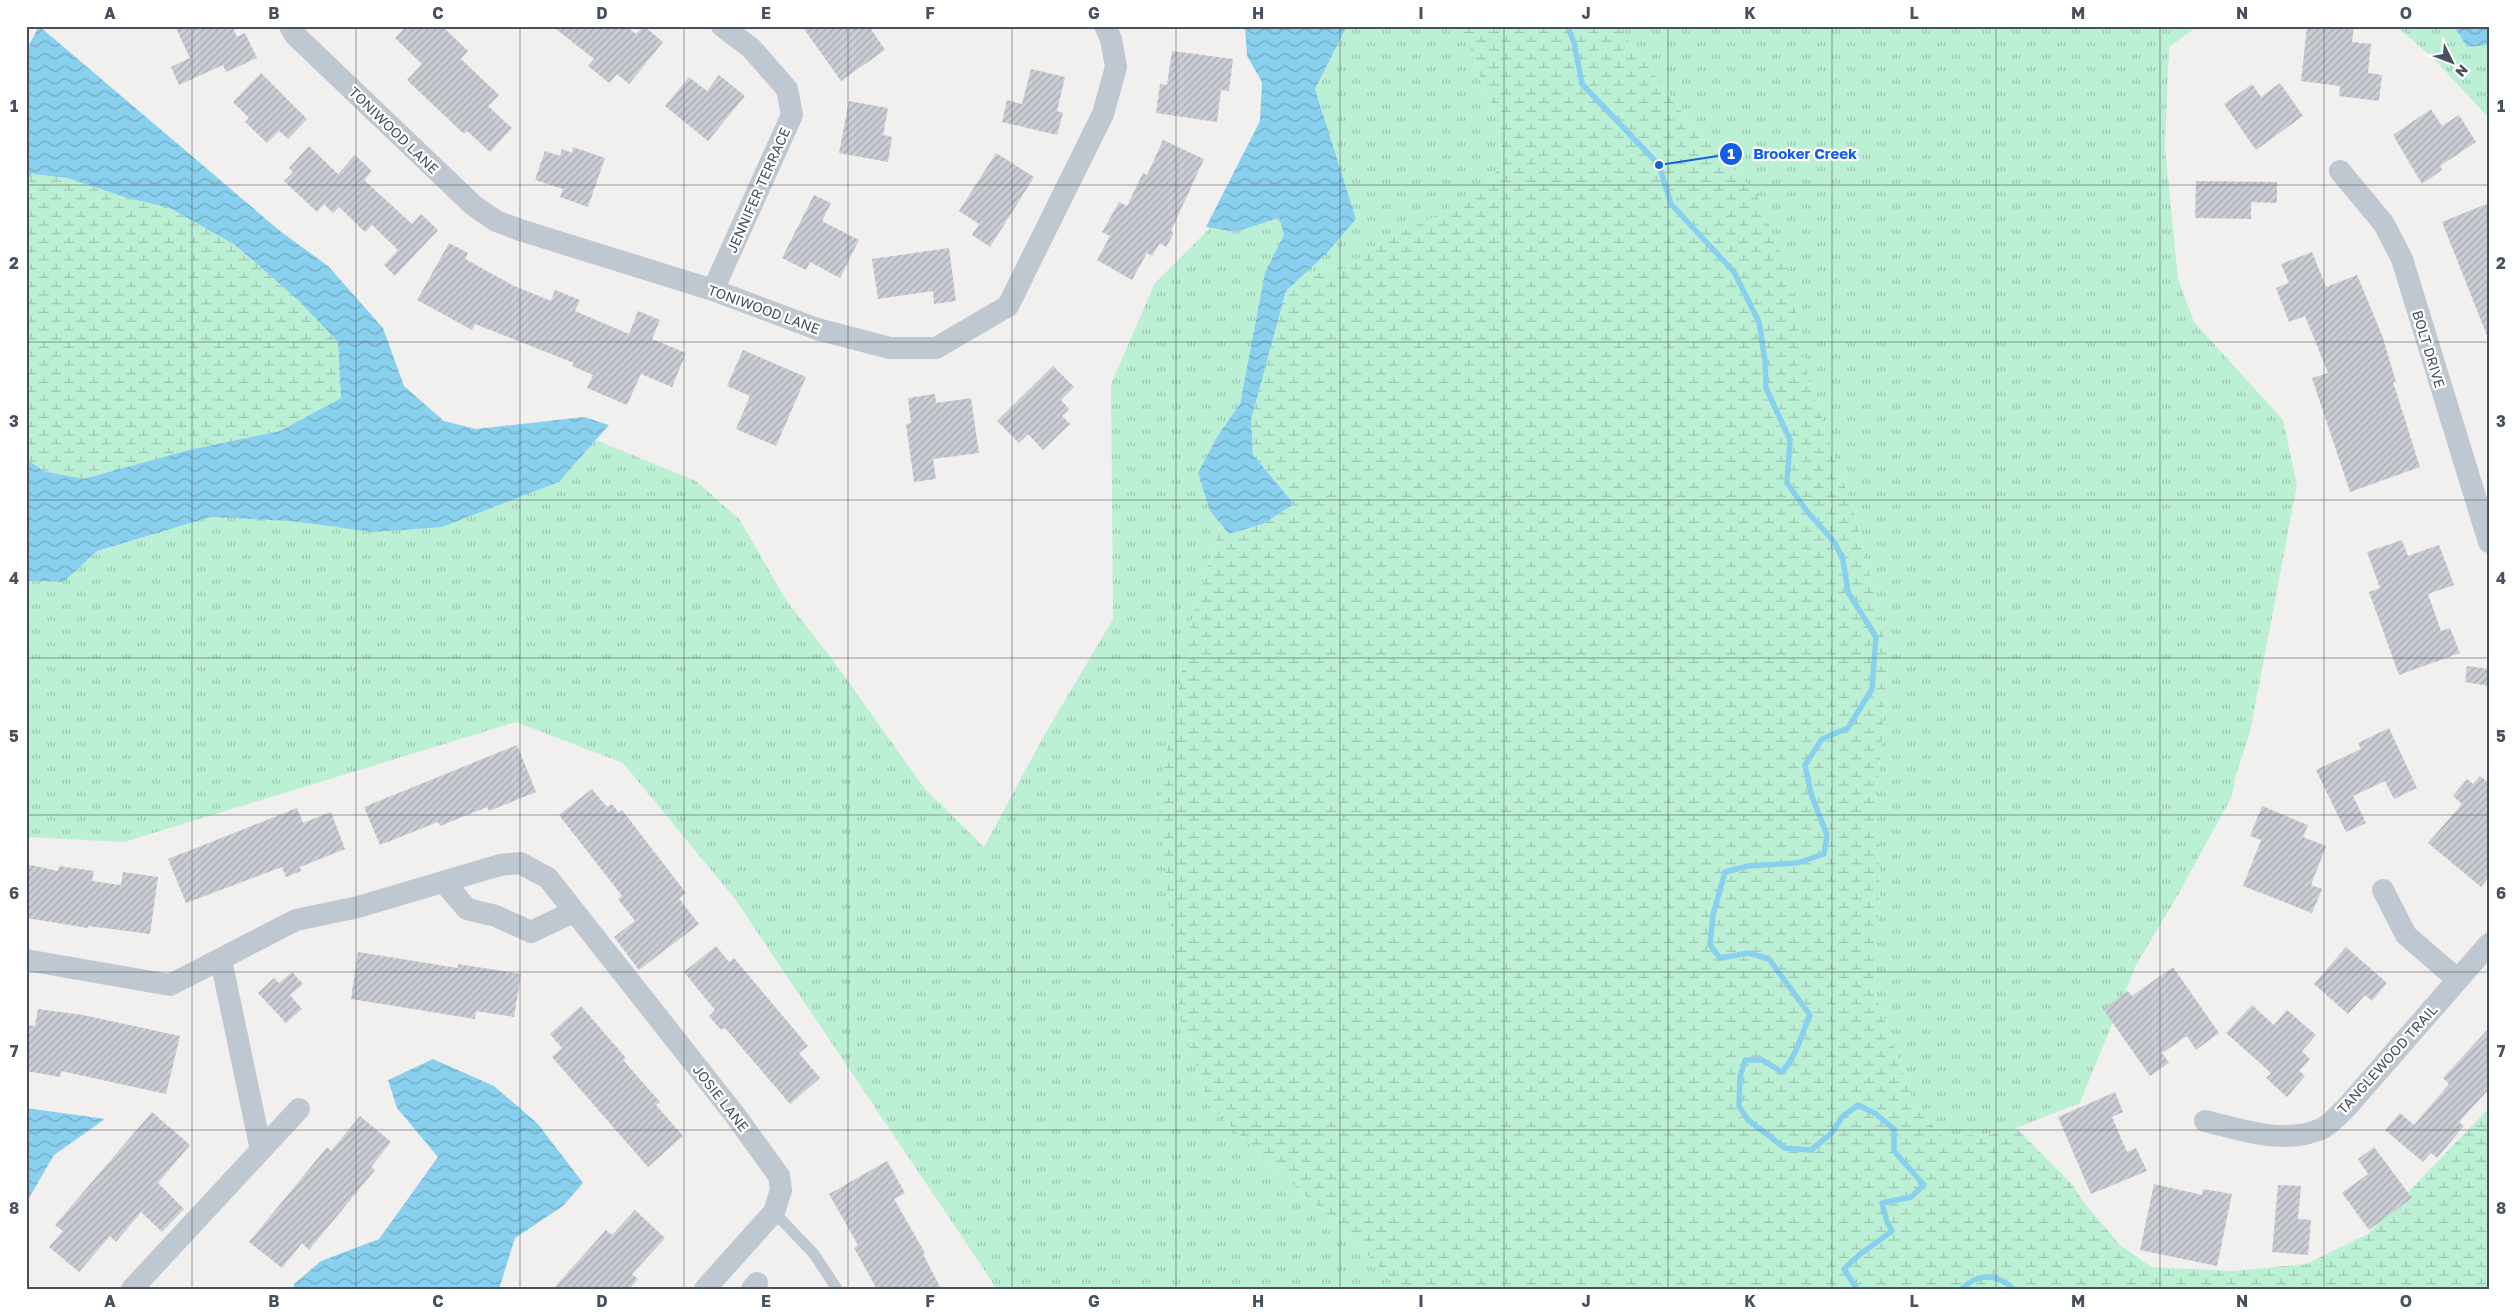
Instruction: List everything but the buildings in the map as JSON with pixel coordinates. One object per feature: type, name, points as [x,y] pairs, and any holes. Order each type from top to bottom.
[{"type":"street","name":"TONIWOOD LANE","points":[[290,26],[295,35],[473,205],[496,220],[520,230],[713,290],[817,329],[890,348],[936,348],[1008,306],[1104,114],[1116,67],[1111,39],[1105,26]]},
{"type":"street","name":"JENNIFER TERRACE","points":[[713,290],[792,115],[787,88],[751,48],[722,26]]},
{"type":"street","name":"BOLT DRIVE","points":[[2340,171],[2384,224],[2402,259],[2489,542]]},
{"type":"street","name":"JOSIE LANE","points":[[26,960],[170,986],[296,920],[358,907],[500,865],[520,863],[548,878],[735,1115],[779,1176],[781,1190],[774,1212],[706,1289]]},
{"type":"street","points":[[444,882],[467,909],[496,916],[531,932],[573,912]]},
{"type":"street","points":[[2383,890],[2406,935],[2457,979]]},
{"type":"street","name":"TANGLEWOOD TRAIL","points":[[2205,1121],[2257,1134],[2294,1136],[2322,1128],[2345,1109],[2489,944]]},
{"type":"street","points":[[221,960],[261,1150]]},
{"type":"street","points":[[132,1289],[298,1109]]},
{"type":"lane","points":[[774,1212],[814,1254],[837,1289]]},
{"type":"green space","points":[[1347,26],[1461,26],[1497,119],[1503,164],[1486,183],[1437,216],[1382,241],[1345,269],[1303,275],[1327,253],[1356,219],[1315,89]]},
{"type":"green space","points":[[1461,26],[1617,26],[1675,101],[1683,115],[1756,193],[1789,274],[1808,378],[1857,521],[1889,656],[1876,804],[1880,888],[1874,990],[1915,1106],[1942,1136],[2001,1134],[2016,1128],[2071,1183],[2085,1204],[2120,1245],[2151,1267],[2232,1271],[2306,1264],[2368,1234],[2489,1108],[2489,1289],[1399,1289],[1345,1230],[1275,1169],[1209,1105],[1180,1019],[1158,800],[1191,622],[1221,524],[1229,534],[1263,524],[1294,504],[1253,455],[1251,420],[1286,291],[1303,275],[1345,269],[1382,241],[1437,215],[1486,183],[1503,164],[1497,119]]},
{"type":"green space","points":[[1617,26],[2198,26],[2169,47],[2165,147],[2178,279],[2194,322],[2283,420],[2297,485],[2250,732],[2235,778],[2232,796],[2178,895],[2136,965],[2080,1103],[2001,1134],[1942,1136],[1915,1106],[1874,990],[1880,888],[1876,804],[1889,656],[1857,521],[1808,378],[1756,193],[1683,115],[1675,101]]},
{"type":"green space","points":[[2396,26],[2454,26],[2467,47],[2489,45],[2489,118],[2432,57]]},
{"type":"green space","points":[[32,174],[67,178],[128,198],[170,208],[235,245],[298,300],[338,342],[341,398],[280,431],[193,449],[83,479],[44,471],[26,459],[26,181]]},
{"type":"green space","points":[[1279,218],[1284,235],[1265,272],[1240,404],[1210,511],[1221,524],[1191,622],[1181,686],[1171,911],[1180,1019],[1209,1105],[1275,1169],[1345,1230],[1399,1289],[997,1289],[735,899],[623,763],[516,722],[124,842],[26,837],[26,581],[64,582],[97,551],[211,517],[442,527],[559,482],[596,440],[696,481],[740,520],[786,600],[835,663],[925,789],[984,847],[1045,734],[1113,619],[1111,384],[1155,283],[1210,228],[1235,232]]},
{"type":"water","points":[[39,26],[280,231],[328,266],[383,328],[404,386],[444,421],[476,429],[584,417],[609,425],[559,482],[442,527],[373,532],[291,521],[211,517],[97,551],[64,582],[26,581],[26,459],[44,471],[83,479],[193,449],[280,431],[341,398],[338,342],[298,300],[235,245],[170,208],[128,198],[67,178],[32,174],[26,181],[26,51]]},
{"type":"water","points":[[1245,26],[1347,26],[1315,89],[1356,219],[1327,253],[1286,291],[1251,420],[1253,455],[1294,504],[1263,524],[1229,534],[1210,511],[1198,473],[1217,437],[1240,404],[1265,272],[1284,235],[1279,218],[1235,232],[1206,227],[1260,121],[1262,82],[1247,56]]},
{"type":"water","points":[[2454,26],[2489,26],[2489,45],[2467,47]]},
{"type":"water","points":[[433,1059],[494,1086],[538,1124],[583,1183],[563,1206],[515,1238],[499,1289],[294,1289],[294,1284],[321,1261],[379,1239],[438,1157],[397,1108],[388,1080]]},
{"type":"water","points":[[26,1108],[105,1119],[54,1155],[26,1203]]},
{"type":"waterway","points":[[1567,26],[1574,42],[1582,84],[1659,165],[1671,204],[1734,272],[1759,322],[1765,361],[1766,388],[1790,440],[1787,483],[1806,510],[1835,543],[1843,560],[1848,592],[1876,637],[1872,689],[1848,728],[1822,739],[1805,765],[1811,794],[1827,835],[1824,854],[1797,863],[1748,866],[1725,872],[1713,915],[1710,945],[1720,958],[1749,953],[1769,959],[1810,1015],[1795,1052],[1782,1072],[1762,1060],[1745,1060],[1740,1077],[1739,1106],[1748,1120],[1785,1148],[1811,1150],[1832,1133],[1842,1117],[1858,1105],[1876,1114],[1894,1129],[1894,1151],[1924,1185],[1911,1197],[1882,1203],[1887,1222],[1892,1231],[1859,1255],[1844,1269],[1857,1289]]},
{"type":"waterway","points":[[1962,1289],[1974,1280],[1987,1277],[2000,1280],[2013,1289]]},
{"type":"place","name":"Brooker Creek","points":[[1659,165]]}]
